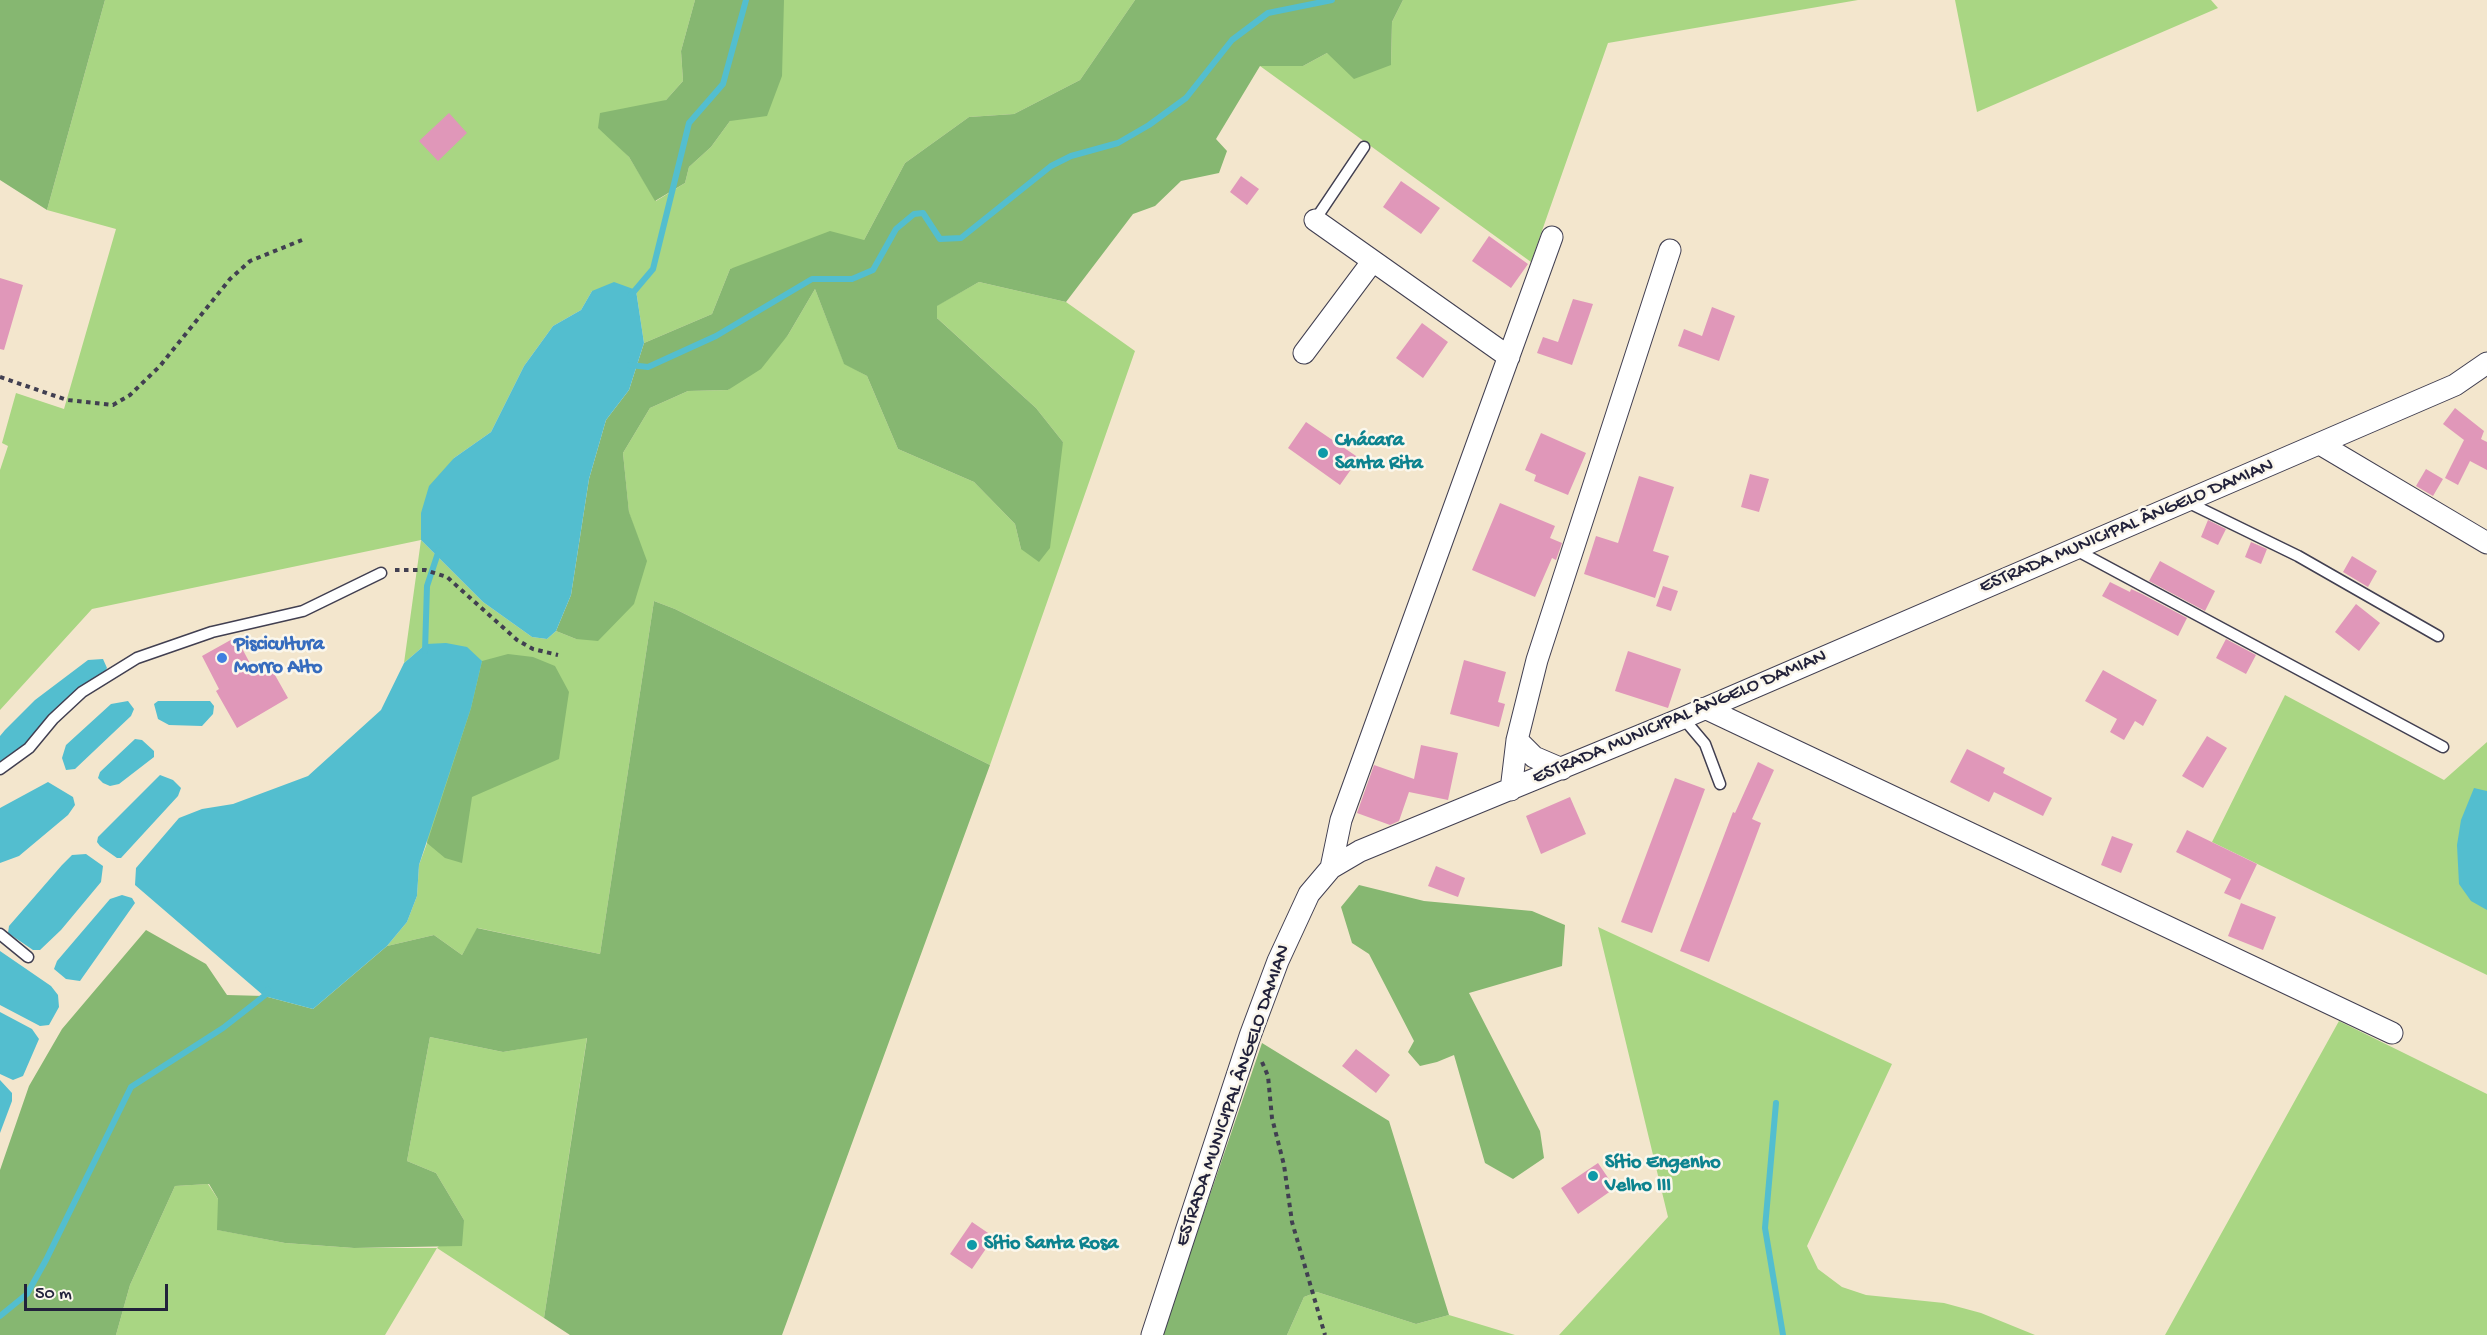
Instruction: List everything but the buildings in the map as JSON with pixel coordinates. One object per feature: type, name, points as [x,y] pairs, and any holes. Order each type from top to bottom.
[{"type":"street","points":[[1315,220],[1509,357]]},
{"type":"street","points":[[1331,868],[1341,820],[1552,237]]},
{"type":"street","points":[[1511,790],[1517,740],[1551,614],[1670,250]]},
{"type":"street","points":[[1304,353],[1372,262]]},
{"type":"street","name":"ESTRADA MUNICIPAL ÂNGELO DAMIAN","points":[[1152,1335],[1245,1052],[1290,931],[1309,894],[1331,868],[1360,851],[1683,718],[2320,444],[2455,385],[2487,363]]},
{"type":"street","points":[[2320,444],[2487,543]]},
{"type":"street","points":[[1705,708],[2392,1033]]},
{"type":"street","points":[[1517,740],[1534,757],[1562,769]]},
{"type":"lane","points":[[1315,220],[1337,183],[1364,147]]},
{"type":"lane","points":[[2185,501],[2298,556],[2438,636]]},
{"type":"lane","points":[[2076,550],[2443,747]]},
{"type":"lane","points":[[0,769],[29,748],[53,719],[82,692],[137,658],[204,634],[303,610],[381,573]]},
{"type":"lane","points":[[1683,718],[1705,744],[1720,784]]},
{"type":"lane","points":[[0,934],[27,957]]},
{"type":"path","points":[[0,377],[67,400],[113,405],[130,395],[160,366],[230,279],[250,261],[302,240]]},
{"type":"path","points":[[381,573],[425,570],[447,577],[517,640],[533,649],[558,655]]},
{"type":"path","points":[[1245,1052],[1260,1059],[1266,1067],[1272,1118],[1284,1165],[1292,1222],[1325,1335]]},
{"type":"green space","points":[[0,0],[105,0],[47,210],[0,180]]},
{"type":"green space","points":[[105,0],[695,0],[681,51],[683,81],[666,100],[615,142],[629,157],[656,201],[685,183],[689,167],[711,147],[730,121],[784,0],[1135,0],[1080,80],[1014,114],[969,117],[905,163],[864,240],[730,269],[712,314],[644,343],[636,290],[592,291],[581,310],[553,326],[524,366],[491,432],[454,458],[421,540],[92,609],[0,710],[0,470],[8,446],[2,443],[16,393],[64,409],[116,229],[47,210]]},
{"type":"green space","points":[[695,0],[784,0],[782,76],[767,116],[730,121],[711,147],[689,167],[685,183],[655,201],[629,157],[598,128],[600,113],[666,100],[683,81],[681,51]]},
{"type":"green space","points":[[1135,0],[1403,0],[1392,22],[1391,65],[1354,79],[1327,53],[1303,66],[1260,66],[1216,139],[1227,151],[1219,173],[1181,181],[1155,206],[1133,214],[1066,302],[979,282],[937,306],[937,318],[1036,408],[1063,442],[1050,548],[1039,562],[1021,549],[1015,524],[974,482],[898,449],[867,376],[844,364],[815,289],[788,335],[761,369],[728,390],[688,391],[650,408],[623,453],[629,512],[647,561],[634,604],[598,641],[576,639],[556,631],[571,595],[589,479],[606,420],[629,390],[644,343],[712,314],[730,269],[830,231],[864,240],[905,163],[969,117],[1014,114],[1080,80]]},
{"type":"green space","points":[[1403,0],[1858,0],[1608,43],[1531,262],[1260,66],[1303,66],[1327,53],[1391,65],[1392,22]]},
{"type":"green space","points":[[1955,0],[2211,0],[2218,8],[1977,112]]},
{"type":"green space","points":[[979,282],[1066,302],[1135,351],[990,765],[675,609],[654,601],[600,954],[478,928],[462,955],[434,935],[387,946],[407,922],[417,896],[419,865],[427,843],[426,644],[404,663],[421,540],[483,602],[532,637],[547,639],[556,631],[576,639],[646,562],[629,513],[623,453],[650,408],[688,391],[728,390],[788,335],[815,289],[844,363],[867,376],[898,449],[974,482],[1015,524],[1021,549],[1063,442],[1036,408],[936,317],[936,306]]},
{"type":"green space","points":[[654,601],[675,609],[990,765],[782,1335],[570,1335],[544,1318],[587,1038],[503,1052],[430,1037],[407,1161],[436,1173],[464,1220],[462,1246],[354,1248],[285,1243],[217,1230],[218,1199],[209,1184],[175,1186],[130,1285],[116,1335],[0,1335],[0,1170],[29,1086],[62,1029],[146,930],[206,964],[227,995],[264,996],[313,1009],[387,946],[434,935],[462,955],[477,928],[600,954]]},
{"type":"green space","points":[[508,654],[533,657],[555,666],[569,692],[559,759],[472,797],[462,863],[445,858],[427,843],[471,708],[482,661]]},
{"type":"green space","points":[[2285,695],[2444,780],[2487,742],[2487,975],[2212,842]]},
{"type":"green space","points":[[1359,885],[1424,901],[1532,911],[1565,925],[1562,966],[1469,993],[1540,1131],[1544,1158],[1513,1179],[1485,1163],[1454,1055],[1420,1066],[1408,1052],[1414,1041],[1369,954],[1352,943],[1341,907]]},
{"type":"green space","points":[[1598,927],[1892,1064],[1807,1246],[1818,1269],[1842,1287],[1866,1295],[1944,1303],[1981,1313],[2035,1335],[1559,1335],[1668,1217]]},
{"type":"green space","points":[[2339,1021],[2487,1094],[2487,1335],[2165,1335]]},
{"type":"green space","points":[[430,1037],[503,1052],[587,1037],[544,1318],[437,1248],[464,1220],[436,1173],[407,1161]]},
{"type":"green space","points":[[1262,1043],[1389,1121],[1449,1315],[1416,1324],[1317,1292],[1304,1297],[1287,1335],[1162,1335]]},
{"type":"green space","points":[[208,1184],[218,1199],[218,1230],[285,1243],[354,1248],[437,1248],[385,1335],[116,1335],[130,1285],[175,1186]]},
{"type":"green space","points":[[1317,1292],[1416,1324],[1449,1315],[1515,1335],[1287,1335],[1304,1297]]},
{"type":"water","points":[[614,282],[636,290],[644,343],[629,390],[606,420],[589,479],[571,595],[556,631],[547,639],[532,637],[483,602],[421,540],[421,513],[429,486],[454,458],[491,432],[524,366],[553,326],[581,310],[592,291]]},
{"type":"water","points":[[446,643],[467,647],[482,661],[471,708],[419,865],[417,896],[407,922],[387,946],[313,1009],[264,996],[135,885],[136,868],[179,818],[202,809],[233,804],[308,776],[381,710],[404,663],[426,644]]},
{"type":"water","points":[[103,659],[107,668],[104,673],[29,746],[0,764],[0,736],[5,730],[35,700],[88,660]]},
{"type":"water","points":[[128,701],[134,709],[131,716],[75,769],[66,770],[62,758],[66,745],[111,704]]},
{"type":"water","points":[[158,701],[210,701],[214,706],[213,714],[202,726],[169,725],[158,719],[154,704]]},
{"type":"water","points":[[135,739],[142,740],[154,751],[154,757],[119,784],[110,786],[103,783],[98,778],[100,772]]},
{"type":"water","points":[[160,775],[173,780],[181,788],[178,796],[121,858],[117,858],[100,846],[97,842],[98,837]]},
{"type":"water","points":[[48,782],[73,797],[75,805],[68,815],[19,856],[0,863],[0,808]]},
{"type":"water","points":[[2474,788],[2487,791],[2487,910],[2471,901],[2459,884],[2457,845],[2461,820]]},
{"type":"water","points":[[86,854],[103,866],[101,882],[61,930],[40,950],[33,950],[8,933],[9,926],[62,865],[72,855]]},
{"type":"water","points":[[122,895],[132,898],[135,903],[80,981],[66,979],[54,969],[57,961],[110,899]]},
{"type":"water","points":[[0,951],[51,986],[58,995],[59,1007],[49,1025],[40,1026],[0,1005]]},
{"type":"water","points":[[0,1012],[32,1029],[39,1039],[23,1076],[13,1080],[0,1074]]},
{"type":"water","points":[[0,1080],[12,1093],[12,1101],[0,1133]]},
{"type":"waterway","points":[[631,295],[653,269],[689,123],[723,84],[746,0]]},
{"type":"waterway","points":[[630,365],[648,367],[716,336],[812,279],[852,279],[873,270],[896,229],[914,214],[923,213],[940,239],[961,238],[1051,166],[1071,156],[1118,143],[1149,125],[1186,98],[1232,40],[1268,13],[1332,0]]},
{"type":"waterway","points":[[425,651],[427,586],[439,550]]},
{"type":"waterway","points":[[0,1316],[27,1294],[131,1087],[223,1028],[264,996],[268,990]]},
{"type":"waterway","points":[[1776,1103],[1765,1228],[1783,1335]]},
{"type":"place","name":"Chácara Santa Rita","points":[[1323,453]]},
{"type":"place","name":"Piscicultura Morro Alto","points":[[222,658]]},
{"type":"place","name":"Sítio Engenho Velho III","points":[[1593,1176]]},
{"type":"place","name":"Sítio Santa Rosa","points":[[972,1245]]}]
